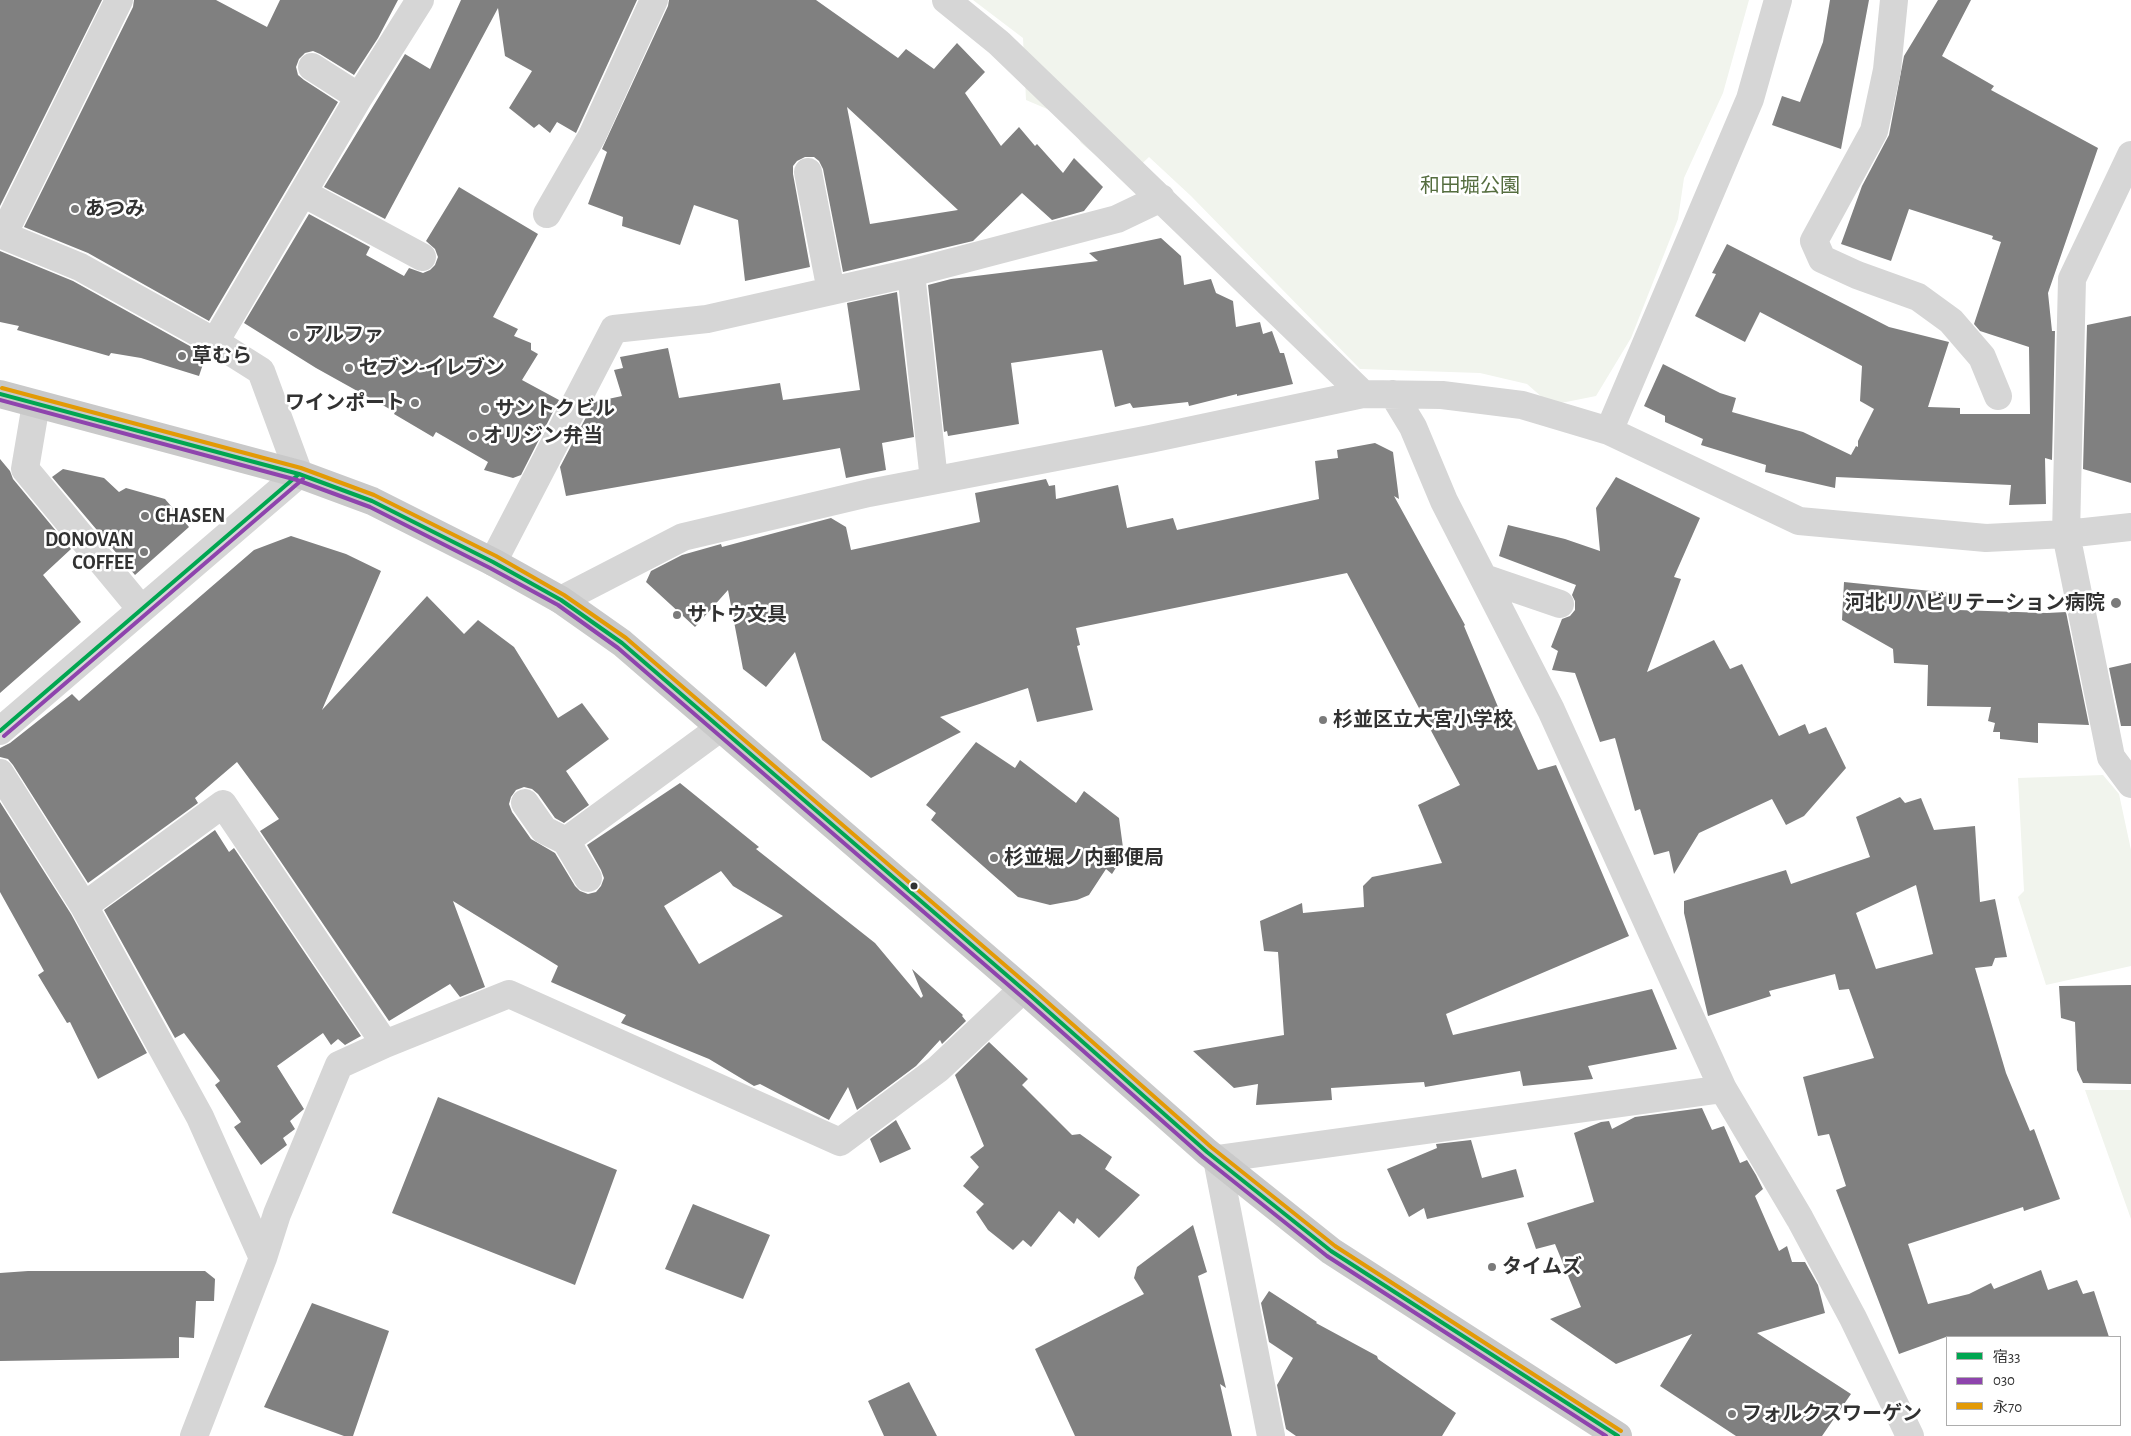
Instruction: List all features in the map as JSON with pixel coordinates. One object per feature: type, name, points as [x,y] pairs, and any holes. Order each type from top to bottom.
[{"type":"main road","points":[[0,394],[299,474],[372,502],[493,562],[561,600],[622,644],[1217,1159],[1331,1251],[1618,1436]]},
{"type":"street","points":[[0,730],[299,474],[261,370],[215,342],[80,267],[2,235],[119,0]]},
{"type":"street","points":[[215,342],[359,97],[420,0]]},
{"type":"street","points":[[547,214],[592,136],[654,0]]},
{"type":"street","points":[[946,0],[999,43],[1363,394]]},
{"type":"street","points":[[1609,431],[1750,99],[1778,0]]},
{"type":"street","points":[[1894,0],[1888,70],[1874,131],[1814,241],[1822,259],[1857,275],[1918,297],[1951,321],[1982,357],[1998,396]]},
{"type":"street","points":[[312,67],[359,97]]},
{"type":"street","points":[[2131,155],[2072,279],[2066,534],[2112,757],[2131,784]]},
{"type":"street","points":[[808,172],[830,291]]},
{"type":"street","points":[[303,193],[422,257]]},
{"type":"street","points":[[493,562],[614,329],[707,319],[912,273],[1117,219],[1161,198]]},
{"type":"street","points":[[912,273],[934,480]]},
{"type":"street","points":[[561,600],[682,537],[869,493],[1150,439],[1363,394],[1442,395],[1522,404],[1609,431],[1799,521],[1986,538],[2066,534],[2131,527]]},
{"type":"street","points":[[1392,394],[1413,428],[1444,502],[1551,710],[1722,1089],[1804,1228],[1853,1318],[1910,1436]]},
{"type":"street","points":[[36,404],[25,469],[141,608]]},
{"type":"street","points":[[1484,578],[1560,604]]},
{"type":"street","points":[[566,841],[720,728]]},
{"type":"street","points":[[0,773],[84,906],[200,1117],[263,1258]]},
{"type":"street","points":[[524,803],[544,830],[566,841],[588,878]]},
{"type":"street","points":[[84,906],[223,804],[385,1044]]},
{"type":"street","points":[[194,1436],[263,1258],[278,1214],[339,1066],[385,1044],[509,994],[840,1142],[938,1068],[1022,990]]},
{"type":"street","points":[[1271,1436],[1217,1159],[1722,1089]]},
{"type":"green space","name":"和田堀公園","points":[[973,0],[1749,0],[1723,93],[1684,178],[1678,219],[1631,338],[1596,396],[1551,405],[1527,384],[1480,373],[1360,369],[1191,196],[1149,157],[1125,180],[1081,143],[1066,117],[1026,100],[1023,38]]},
{"type":"green space","points":[[2103,775],[2119,794],[2131,850],[2131,966],[2046,985],[2018,897],[2024,891],[2018,778]]},
{"type":"green space","points":[[2085,1090],[2131,1090],[2131,1219]]},
{"type":"building","points":[[0,0],[102,0],[0,206]]},
{"type":"building","points":[[134,0],[216,0],[267,27],[280,0],[398,0],[378,38],[354,75],[313,51],[305,53],[299,59],[296,67],[298,75],[338,102],[209,321],[88,253],[24,227],[133,7]]},
{"type":"building","points":[[461,0],[637,0],[576,133],[557,122],[550,133],[539,124],[534,128],[509,108],[532,71],[505,56],[498,8],[385,219],[324,187],[405,54],[430,69]]},
{"type":"building","points":[[669,0],[816,0],[898,58],[906,49],[934,69],[957,43],[985,72],[965,93],[1001,146],[1019,127],[1035,146],[1037,144],[1063,173],[1074,158],[1103,187],[1084,211],[1052,220],[1022,193],[973,241],[843,272],[823,169],[819,161],[814,157],[805,157],[797,161],[793,166],[793,174],[810,267],[745,281],[738,220],[694,205],[680,245],[622,226],[623,217],[588,204],[607,152],[602,149],[668,6]],"holes":[[[847,107],[958,210],[870,224]]]},
{"type":"building","points":[[1830,0],[1869,0],[1841,149],[1772,125],[1782,96],[1800,102],[1823,42]]},
{"type":"building","points":[[1938,0],[1971,0],[1942,56],[1994,86],[1991,90],[2098,148],[2048,293],[2052,331],[2055,331],[2052,460],[2045,458],[2046,504],[2009,505],[2011,485],[1836,477],[1835,488],[1765,472],[1766,465],[1701,445],[1703,439],[1665,422],[1665,416],[1644,406],[1663,364],[1720,393],[1736,398],[1732,412],[1803,432],[1851,455],[1856,446],[1858,447],[1858,441],[1874,409],[1860,401],[1862,366],[1760,312],[1745,342],[1695,316],[1716,274],[1712,273],[1727,244],[1889,327],[1949,342],[1928,407],[1960,408],[1960,414],[2030,414],[2029,347],[1980,331],[1974,324],[2001,242],[1992,239],[1993,236],[1909,209],[1891,261],[1841,244],[1862,186],[1889,135],[1904,56]]},
{"type":"building","points":[[459,187],[538,234],[493,317],[518,329],[514,336],[531,343],[531,350],[538,354],[522,380],[559,400],[521,475],[513,478],[484,470],[488,462],[436,432],[433,437],[394,414],[395,412],[316,368],[244,323],[309,214],[370,247],[366,255],[404,276],[409,268],[423,273],[435,265],[438,257],[435,249],[426,241]]},
{"type":"building","points":[[1161,238],[1181,256],[1184,285],[1211,279],[1216,293],[1233,301],[1236,327],[1260,322],[1263,334],[1272,331],[1280,353],[1284,353],[1293,384],[1237,396],[1237,394],[1189,406],[1188,402],[1133,408],[1130,403],[1115,407],[1102,350],[1011,363],[1019,424],[948,436],[947,431],[944,432],[928,285],[951,279],[1098,261],[1089,253]]},
{"type":"building","points":[[0,251],[73,281],[206,355],[199,376],[141,358],[111,353],[109,356],[17,330],[19,326],[0,322]]},
{"type":"building","points":[[897,292],[914,437],[882,443],[886,470],[846,478],[840,448],[566,496],[560,467],[594,402],[622,396],[614,370],[623,368],[620,357],[668,348],[679,398],[780,383],[783,400],[860,390],[847,303]]},
{"type":"building","points":[[2131,316],[2131,483],[2083,469],[2087,325]]},
{"type":"building","points":[[1375,443],[1393,452],[1399,499],[1394,496],[1465,625],[1501,714],[1510,709],[1538,770],[1556,765],[1629,936],[1446,1014],[1453,1035],[1652,989],[1677,1049],[1588,1066],[1593,1079],[1523,1086],[1520,1071],[1425,1087],[1424,1082],[1331,1088],[1332,1100],[1256,1105],[1258,1084],[1234,1088],[1193,1051],[1284,1035],[1278,952],[1264,951],[1260,921],[1302,903],[1303,913],[1364,907],[1363,886],[1372,877],[1442,863],[1418,805],[1460,785],[1347,573],[1076,628],[1080,645],[1077,646],[1093,710],[1037,722],[1028,688],[940,717],[961,732],[871,778],[822,740],[795,652],[766,687],[743,669],[728,590],[695,627],[646,582],[651,571],[682,555],[721,544],[722,547],[831,518],[846,527],[851,550],[980,522],[975,493],[1046,479],[1049,486],[1055,485],[1056,499],[1118,485],[1127,528],[1173,518],[1177,530],[1319,499],[1315,461],[1338,458],[1337,450]]},
{"type":"building","points":[[0,459],[10,471],[13,479],[71,549],[43,575],[81,622],[0,693]]},
{"type":"building","points":[[63,469],[104,478],[119,492],[126,488],[165,499],[189,527],[135,575],[52,477]]},
{"type":"building","points":[[1616,477],[1700,518],[1674,577],[1681,579],[1647,672],[1714,640],[1730,669],[1742,664],[1779,736],[1805,724],[1809,734],[1826,727],[1846,768],[1804,816],[1786,825],[1772,799],[1699,833],[1674,874],[1669,851],[1654,855],[1640,809],[1635,811],[1615,738],[1600,742],[1575,673],[1552,670],[1558,651],[1551,647],[1562,619],[1570,616],[1575,610],[1575,601],[1572,595],[1576,585],[1499,556],[1508,525],[1565,539],[1600,551],[1596,508]]},
{"type":"building","points":[[291,536],[346,554],[381,571],[322,710],[427,596],[464,634],[478,620],[514,647],[558,718],[582,703],[609,739],[566,771],[589,805],[564,823],[555,818],[538,794],[532,789],[524,787],[516,790],[509,804],[512,812],[531,839],[555,853],[580,891],[588,894],[596,892],[604,878],[587,845],[680,783],[759,847],[756,849],[875,943],[921,998],[923,996],[912,969],[963,1015],[966,1021],[942,1044],[940,1040],[916,1066],[857,1110],[848,1087],[829,1120],[760,1084],[754,1086],[709,1059],[621,1023],[626,1015],[551,982],[558,966],[453,901],[485,987],[460,997],[450,984],[389,1021],[260,831],[279,819],[237,762],[195,798],[198,803],[88,883],[13,765],[8,759],[0,757],[0,748],[10,743],[72,694],[79,701],[254,550]],"holes":[[[721,871],[733,886],[783,916],[699,964],[664,906]]]},
{"type":"building","points":[[1844,582],[1960,594],[1958,610],[2066,612],[2089,725],[2038,723],[2038,743],[2000,739],[2000,732],[1993,732],[1995,723],[1988,721],[1991,707],[1927,706],[1928,665],[1894,663],[1893,649],[1842,620]]},
{"type":"building","points":[[2131,663],[2131,726],[2121,726],[2109,668]]},
{"type":"building","points":[[976,742],[1015,768],[1020,760],[1076,803],[1084,791],[1119,818],[1124,855],[1112,874],[1106,869],[1089,895],[1077,900],[1050,905],[1018,897],[931,820],[936,813],[926,805]]},
{"type":"building","points":[[1900,797],[1905,803],[1921,798],[1934,830],[1975,826],[1980,902],[1995,899],[2007,957],[1995,958],[1992,966],[1975,968],[2006,1073],[2030,1131],[2034,1129],[2060,1199],[2024,1211],[2023,1207],[1908,1244],[1928,1304],[1969,1294],[1991,1283],[1994,1289],[2041,1270],[2048,1290],[2077,1280],[2083,1294],[2094,1291],[2109,1336],[1946,1336],[1899,1354],[1836,1190],[1846,1186],[1829,1134],[1818,1136],[1803,1077],[1874,1058],[1849,989],[1839,990],[1835,974],[1769,991],[1771,996],[1708,1016],[1684,913],[1684,901],[1786,870],[1791,884],[1870,857],[1856,817]],"holes":[[[1916,885],[1933,954],[1876,969],[1856,913]]]},
{"type":"building","points":[[0,802],[71,914],[147,1053],[98,1079],[70,1022],[67,1023],[38,975],[44,971],[0,892]]},
{"type":"building","points":[[215,830],[229,852],[234,848],[361,1036],[345,1045],[338,1039],[331,1045],[323,1033],[277,1066],[304,1109],[290,1121],[295,1129],[283,1138],[287,1145],[261,1165],[234,1127],[241,1122],[215,1085],[220,1081],[184,1033],[175,1038],[104,910]]},
{"type":"building","points":[[2131,985],[2131,1084],[2083,1083],[2077,1070],[2075,1022],[2061,1018],[2059,986]]},
{"type":"building","points":[[989,1042],[1028,1079],[1022,1085],[1072,1135],[1080,1134],[1112,1157],[1105,1169],[1140,1195],[1099,1238],[1077,1218],[1074,1224],[1059,1211],[1031,1247],[1023,1240],[1013,1250],[988,1230],[976,1212],[984,1204],[963,1186],[979,1167],[970,1157],[984,1146],[955,1075]]},
{"type":"building","points":[[438,1097],[617,1170],[575,1285],[392,1213]]},
{"type":"building","points":[[1702,1108],[1712,1130],[1724,1126],[1740,1163],[1747,1160],[1756,1175],[1763,1189],[1755,1196],[1779,1251],[1787,1246],[1792,1262],[1805,1262],[1818,1285],[1825,1313],[1757,1333],[1851,1394],[1822,1436],[1736,1436],[1660,1386],[1692,1334],[1616,1364],[1550,1319],[1581,1307],[1555,1244],[1536,1249],[1527,1223],[1594,1202],[1574,1133],[1601,1122],[1609,1121],[1612,1129],[1635,1117]]},
{"type":"building","points":[[896,1120],[911,1149],[880,1163],[870,1139]]},
{"type":"building","points":[[1471,1140],[1482,1178],[1516,1169],[1524,1197],[1427,1219],[1424,1208],[1409,1217],[1387,1169],[1437,1148],[1436,1144]]},
{"type":"building","points":[[693,1204],[770,1235],[743,1299],[665,1269]]},
{"type":"building","points":[[1193,1225],[1207,1272],[1198,1276],[1226,1388],[1220,1384],[1232,1436],[1075,1436],[1035,1349],[1144,1294],[1134,1278],[1137,1267]]},
{"type":"building","points":[[28,1271],[205,1271],[215,1279],[214,1301],[196,1301],[194,1338],[179,1337],[179,1358],[0,1361],[0,1273]]},
{"type":"building","points":[[1269,1291],[1316,1323],[1377,1356],[1378,1359],[1456,1413],[1442,1436],[1296,1436],[1286,1429],[1277,1385],[1293,1358],[1269,1342],[1261,1303]]},
{"type":"building","points":[[312,1303],[389,1331],[353,1436],[344,1436],[264,1407]]},
{"type":"building","points":[[909,1382],[937,1436],[884,1436],[868,1401]]},
{"type":"transit line","name":"永70","points":[[2,388],[301,468],[374,495],[496,556],[564,595],[626,638],[1036,992],[1211,1147],[1335,1246],[1621,1431]]},
{"type":"transit line","name":"宿33","points":[[0,394],[299,474],[372,501],[493,562],[561,600],[622,643],[1032,997],[1207,1152],[1331,1251],[1618,1436]]},
{"type":"transit line","name":"030","points":[[0,400],[297,480],[370,507],[558,605],[618,648],[1028,1002],[1203,1157],[1327,1256],[1606,1436]]},
{"type":"transit line","name":"宿33","points":[[0,731],[299,474]]},
{"type":"transit line","name":"030","points":[[4,736],[303,479]]},
{"type":"place","name":"あつみ","points":[[75,209]]},
{"type":"place","name":"アルファ","points":[[294,335]]},
{"type":"place","name":"草むら","points":[[182,356]]},
{"type":"place","name":"セブン-イレブン","points":[[349,368]]},
{"type":"place","name":"ワインポート","points":[[415,403]]},
{"type":"place","name":"サントクビル","points":[[485,409]]},
{"type":"place","name":"オリジン弁当","points":[[473,436]]},
{"type":"place","name":"CHASEN","points":[[145,516]]},
{"type":"place","name":"DONOVAN COFFEE","points":[[144,552]]},
{"type":"place","name":"河北リハビリテーション病院","points":[[2116,603]]},
{"type":"place","name":"サトウ文具","points":[[677,615]]},
{"type":"place","name":"杉並区立大宮小学校","points":[[1323,720]]},
{"type":"place","name":"杉並堀ノ内郵便局","points":[[994,858]]},
{"type":"place","name":"タイムズ","points":[[1492,1267]]},
{"type":"place","name":"フォルクスワーゲン","points":[[1732,1414]]}]
